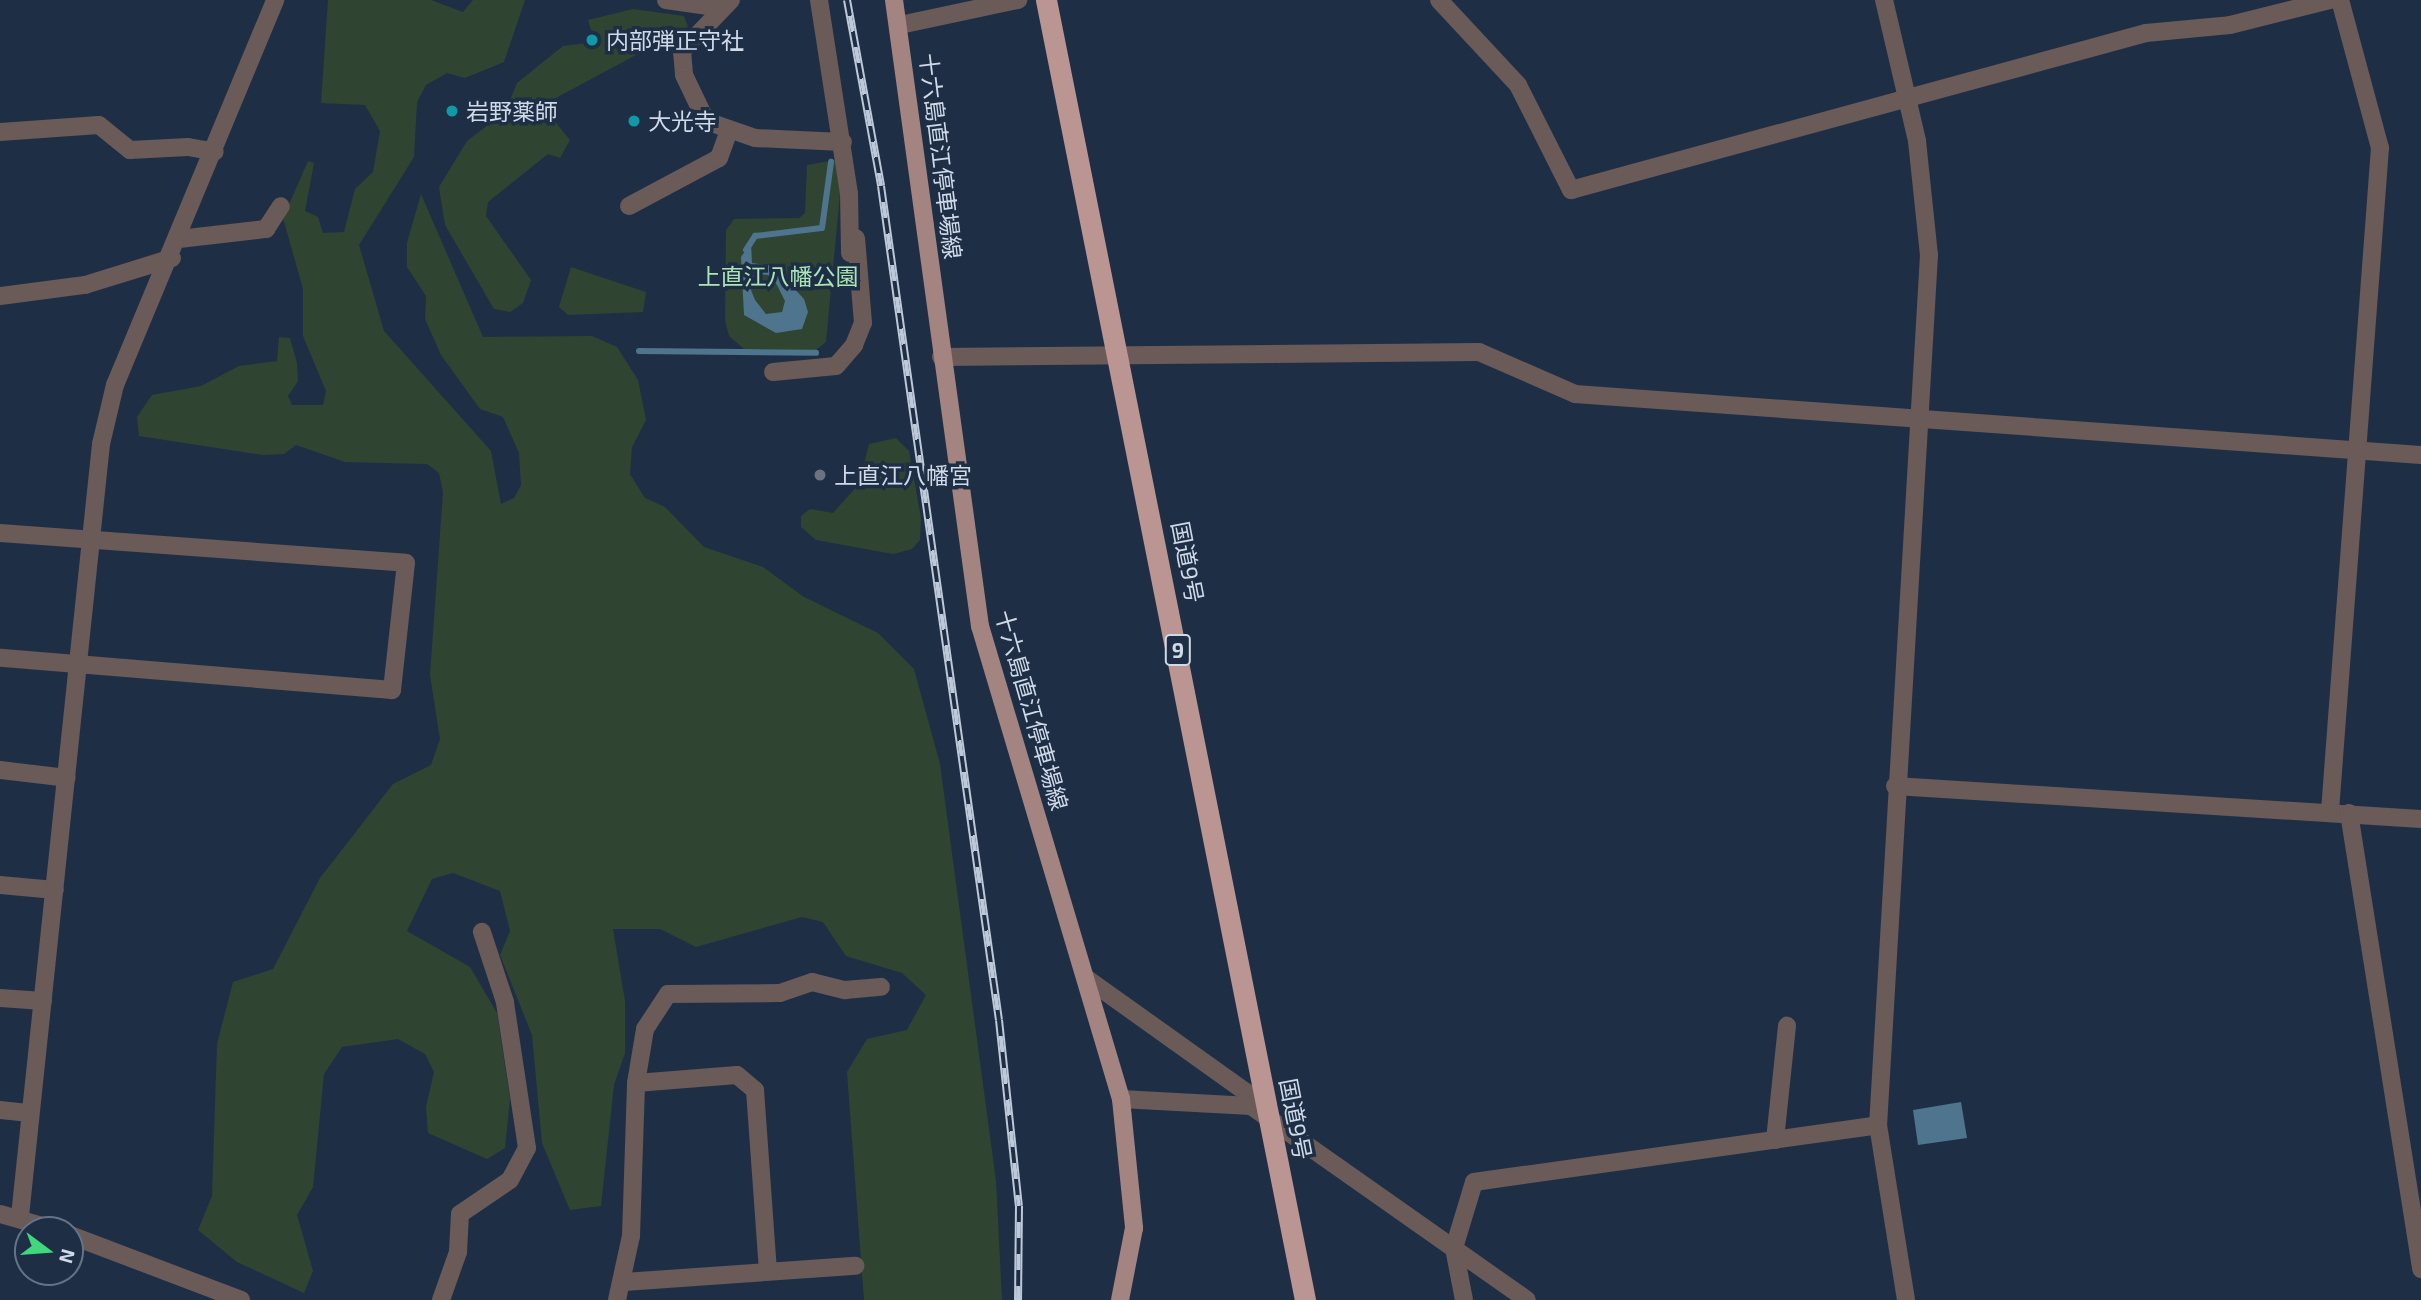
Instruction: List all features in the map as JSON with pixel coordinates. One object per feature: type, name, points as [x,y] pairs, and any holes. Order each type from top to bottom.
[{"type":"highway","name":"国道9号","points":[[1046,0],[1120,354],[1260,1111],[1305,1300]]},
{"type":"main road","name":"十六島直江停車場線","points":[[894,0],[900,25],[941,357],[980,626],[1121,1099],[1134,1228],[1120,1300]]},
{"type":"street","points":[[0,1214],[20,1216],[80,664],[101,443],[116,385],[172,258],[194,238],[215,152],[275,0]]},
{"type":"street","points":[[666,0],[727,4]]},
{"type":"street","points":[[773,372],[836,366],[854,345],[863,323],[862,277],[819,0]]},
{"type":"street","points":[[900,25],[1018,0]]},
{"type":"street","points":[[1439,0],[1518,85],[1571,190],[2146,33],[2230,25],[2330,0]]},
{"type":"street","points":[[1884,0],[1908,100],[1929,255],[1922,421],[1895,786],[1878,1125],[1906,1300]]},
{"type":"street","points":[[2330,811],[2380,148],[2340,0]]},
{"type":"street","points":[[727,4],[682,51],[684,75],[706,121],[728,133],[843,142]]},
{"type":"street","points":[[0,132],[99,125],[130,150],[188,146],[215,152]]},
{"type":"street","points":[[629,206],[719,158],[728,133]]},
{"type":"street","points":[[849,193],[850,253]]},
{"type":"street","points":[[194,238],[266,229],[281,206]]},
{"type":"street","points":[[0,296],[86,285],[172,258]]},
{"type":"street","points":[[941,357],[1479,352],[1575,394],[2421,455]]},
{"type":"street","points":[[0,533],[406,563],[392,690],[0,658]]},
{"type":"street","points":[[0,770],[67,778]]},
{"type":"street","points":[[1895,786],[2330,811],[2421,819]]},
{"type":"street","points":[[2349,813],[2421,1269]]},
{"type":"street","points":[[0,885],[55,890]]},
{"type":"street","points":[[441,1300],[458,1252],[460,1214],[510,1180],[527,1148],[505,1002],[482,932]]},
{"type":"street","points":[[1086,978],[1246,1093],[1260,1111],[1527,1300]]},
{"type":"street","points":[[617,1300],[625,1282],[636,1083],[645,1029],[667,994],[780,993],[812,982],[845,990],[881,987]]},
{"type":"street","points":[[0,998],[43,1001]]},
{"type":"street","points":[[1774,1140],[1787,1026]]},
{"type":"street","points":[[636,1083],[737,1075],[754,1090],[768,1272]]},
{"type":"street","points":[[1121,1099],[1260,1111]]},
{"type":"street","points":[[0,1110],[30,1113]]},
{"type":"street","points":[[1464,1300],[1454,1248],[1474,1182],[1878,1125]]},
{"type":"street","points":[[84,1241],[241,1300]]},
{"type":"street","points":[[625,1282],[855,1266]]},
{"type":"green space","points":[[328,0],[431,0],[463,12],[473,0],[525,0],[504,62],[465,78],[447,73],[426,85],[417,102],[414,157],[359,245],[384,331],[491,451],[501,504],[514,498],[521,485],[519,453],[503,417],[480,409],[441,355],[425,319],[426,296],[407,267],[407,243],[421,194],[483,337],[592,336],[617,347],[638,380],[646,420],[632,447],[630,474],[645,498],[665,507],[704,547],[763,567],[804,597],[878,633],[914,669],[940,764],[996,1181],[1002,1300],[864,1300],[847,1072],[867,1039],[907,1030],[926,995],[902,973],[846,956],[823,922],[802,917],[696,947],[660,929],[613,929],[625,1001],[625,1053],[614,1085],[601,1206],[570,1210],[542,1143],[532,1035],[500,955],[510,931],[500,891],[453,873],[432,879],[407,931],[470,967],[497,1013],[510,1099],[505,1148],[487,1159],[428,1133],[426,1107],[434,1072],[425,1054],[398,1039],[342,1047],[324,1074],[313,1187],[297,1215],[313,1271],[304,1293],[237,1262],[198,1230],[212,1196],[217,1044],[233,982],[273,969],[320,878],[393,784],[431,765],[440,739],[430,675],[443,492],[439,473],[427,464],[345,462],[296,445],[284,454],[263,455],[139,436],[137,417],[152,395],[201,386],[239,366],[277,361],[279,337],[290,338],[297,363],[298,381],[288,396],[292,405],[323,405],[326,391],[303,336],[303,289],[283,218],[308,161],[314,163],[305,211],[318,217],[323,233],[344,232],[355,189],[373,172],[380,131],[365,105],[321,103]]},
{"type":"green space","points":[[633,9],[684,16],[688,27],[554,99],[547,112],[570,140],[560,158],[548,154],[488,202],[486,216],[531,280],[523,303],[510,312],[494,309],[445,225],[439,187],[467,141],[505,112],[517,83],[563,46],[595,42],[588,20]]},
{"type":"green space","name":"上直江八幡公園","points":[[836,160],[841,183],[826,342],[816,350],[744,349],[729,336],[725,320],[726,230],[734,219],[799,218],[805,213],[807,165]]},
{"type":"green space","points":[[571,267],[646,292],[643,312],[568,315],[559,307]]},
{"type":"green space","points":[[896,438],[909,451],[921,518],[920,540],[912,549],[893,554],[816,540],[801,527],[801,516],[810,509],[833,513],[859,484],[869,444]]},
{"type":"water","points":[[751,243],[752,263],[773,266],[804,299],[808,312],[802,329],[776,333],[744,315],[741,257]],"holes":[[[755,274],[768,275],[785,301],[782,312],[766,314],[755,300],[749,285]]]},
{"type":"water","points":[[1961,1102],[1967,1138],[1918,1145],[1913,1110]]},
{"type":"waterway","points":[[746,250],[755,236],[822,228],[831,162]]},
{"type":"waterway","points":[[639,351],[816,353]]},
{"type":"railway","points":[[847,0],[881,186],[999,1020],[1019,1206],[1018,1300]]},
{"type":"place","name":"内部弾正守社","points":[[592,40]]},
{"type":"place","name":"岩野薬師","points":[[452,111]]},
{"type":"place","name":"大光寺","points":[[634,121]]},
{"type":"place","name":"上直江八幡宮","points":[[820,475]]}]
